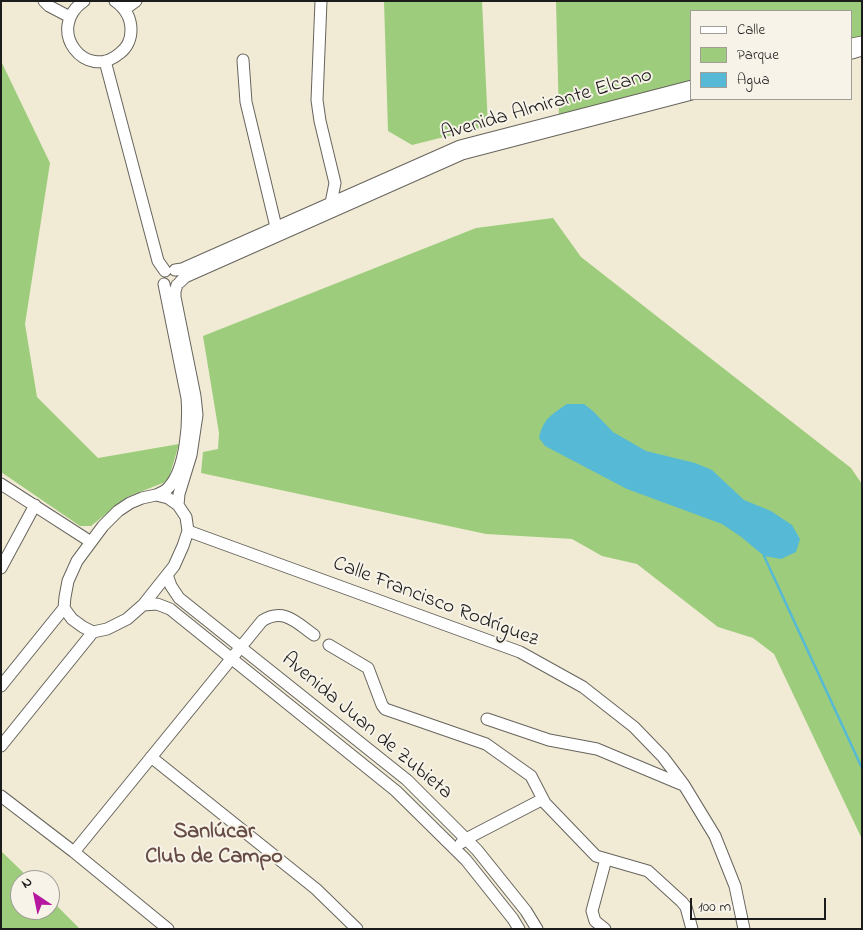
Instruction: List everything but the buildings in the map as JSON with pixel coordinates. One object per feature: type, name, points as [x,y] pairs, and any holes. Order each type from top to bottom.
[{"type":"street","points":[[44,1],[49,6],[70,17]]},
{"type":"street","points":[[84,1],[75,8],[70,17],[67,27],[68,36],[71,46],[78,53],[86,59],[95,62],[114,58],[128,44],[131,24],[125,9],[115,1]]},
{"type":"street","points":[[125,9],[136,1]]},
{"type":"street","points":[[320,1],[317,100],[320,121],[335,183],[333,207]]},
{"type":"street","points":[[243,60],[246,102],[278,231]]},
{"type":"street","points":[[105,61],[158,261],[180,275],[175,297],[195,396],[197,415],[191,455],[179,494],[178,505]]},
{"type":"street","name":"Avenida Almirante Elcano","points":[[333,207],[460,146],[690,87]]},
{"type":"street","name":"Avenida Almirante Elcano","points":[[170,270],[182,270],[462,154],[690,95]]},
{"type":"street","name":"Avenida Almirante Elcano","points":[[178,283],[185,277],[278,231]]},
{"type":"street","points":[[156,496],[168,490],[176,478],[184,453],[188,415],[187,398],[162,278],[170,270]]},
{"type":"street","points":[[164,284],[170,288],[178,283]]},
{"type":"street","points":[[1,484],[91,542]]},
{"type":"street","points":[[1,686],[64,608],[68,581],[77,561],[103,526],[118,511],[142,498],[156,496],[168,498],[178,505],[186,517],[188,531],[183,546],[174,566],[143,604],[127,619],[107,629],[94,632],[82,627],[72,619],[64,608]]},
{"type":"street","points":[[1,568],[35,505]]},
{"type":"street","name":"Calle Francisco Rodríguez","points":[[188,531],[520,652],[583,687],[634,726],[663,757],[684,785],[715,836],[735,886],[744,929]]},
{"type":"street","name":"Avenida Juan de Zubieta","points":[[167,574],[171,586],[179,598],[407,780],[477,850],[520,903],[537,929]]},
{"type":"street","name":"Avenida Juan de Zubieta","points":[[143,604],[157,604],[170,608],[396,791],[472,867],[519,929]]},
{"type":"street","points":[[74,852],[262,621],[269,616],[286,616],[314,635]]},
{"type":"street","points":[[1,746],[94,632]]},
{"type":"street","points":[[329,644],[368,668],[385,709],[486,744],[531,776],[545,803],[596,856],[648,871],[682,902],[686,908],[692,929]]},
{"type":"street","points":[[487,719],[549,740],[597,749],[684,785]]},
{"type":"street","points":[[151,757],[316,889],[357,929]]},
{"type":"street","points":[[647,769],[663,757]]},
{"type":"street","points":[[1,796],[74,852],[168,929]]},
{"type":"street","points":[[455,849],[466,839],[543,799]]},
{"type":"street","points":[[605,929],[595,921],[592,911],[606,859]]},
{"type":"green space","points":[[384,1],[482,1],[488,126],[412,145],[388,131]]},
{"type":"green space","points":[[556,1],[862,1],[862,42],[853,44],[853,10],[690,10],[690,86],[559,120]]},
{"type":"green space","points":[[1,61],[50,163],[25,324],[37,397],[98,458],[179,444],[168,481],[127,497],[91,526],[80,526],[1,472]]},
{"type":"green space","points":[[553,218],[581,257],[851,468],[862,484],[862,839],[774,654],[753,638],[718,627],[637,564],[602,556],[572,539],[486,534],[201,473],[203,452],[218,449],[219,433],[203,336],[476,228]]},
{"type":"green space","points":[[1,851],[21,870],[10,870],[10,920],[60,920],[60,909],[80,929],[1,929]]},
{"type":"water","points":[[567,404],[584,404],[613,432],[646,451],[695,463],[712,470],[744,500],[771,511],[792,525],[800,539],[796,552],[781,559],[764,556],[722,524],[627,489],[545,446],[539,438],[545,422]]},
{"type":"waterway","points":[[764,556],[862,768]]},
{"type":"district","name":"Sanlúcar Club de Campo","points":[[214,846]]}]
